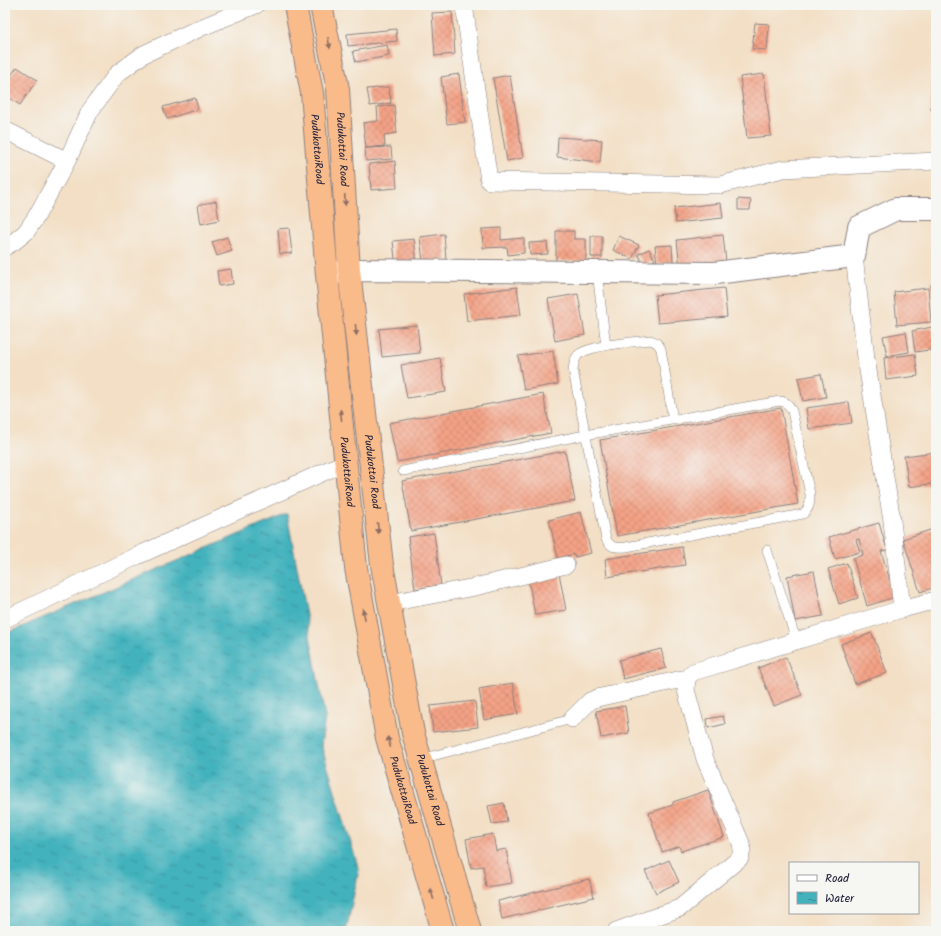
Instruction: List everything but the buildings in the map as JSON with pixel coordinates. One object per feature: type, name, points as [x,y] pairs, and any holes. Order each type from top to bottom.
[{"type":"highway","name":"PudukottaiRoad","points":[[294,5],[312,93],[327,275],[356,568],[387,738],[443,931]]},
{"type":"highway","name":"Pudukottai Road","points":[[321,5],[338,89],[349,270],[382,565],[413,733],[470,931]]},
{"type":"highway","points":[[347,472],[372,479]]},
{"type":"street","points":[[5,247],[26,232],[36,217],[67,161],[90,110],[117,74],[144,54],[200,28],[256,5]]},
{"type":"street","points":[[464,5],[489,181],[720,185],[783,169],[936,161]]},
{"type":"street","points":[[5,130],[67,161]]},
{"type":"street","points":[[902,609],[892,521],[866,358],[854,256],[860,227],[896,209],[936,209]]},
{"type":"street","points":[[327,275],[349,270],[715,274],[854,256]]},
{"type":"street","points":[[5,619],[137,556],[347,472]]},
{"type":"street","points":[[389,603],[475,587],[566,565]]},
{"type":"street","points":[[572,719],[590,701],[597,698],[687,678],[693,672],[796,640],[936,600]]},
{"type":"street","points":[[616,931],[680,908],[740,858],[742,850],[741,844],[705,759],[686,690],[687,678]]},
{"type":"lane","points":[[597,272],[606,346]]},
{"type":"lane","points":[[403,471],[585,435],[673,420],[780,401],[785,402],[792,411],[808,486],[810,502],[808,509],[802,514],[616,548],[610,545],[606,538],[585,435],[573,370],[574,361],[578,355],[585,351],[606,346],[650,340],[659,344],[673,420]]},
{"type":"lane","points":[[767,550],[796,640]]},
{"type":"lane","points":[[421,759],[572,719]]},
{"type":"water","points":[[287,514],[325,717],[321,745],[359,870],[346,931],[5,931],[5,634]]}]
